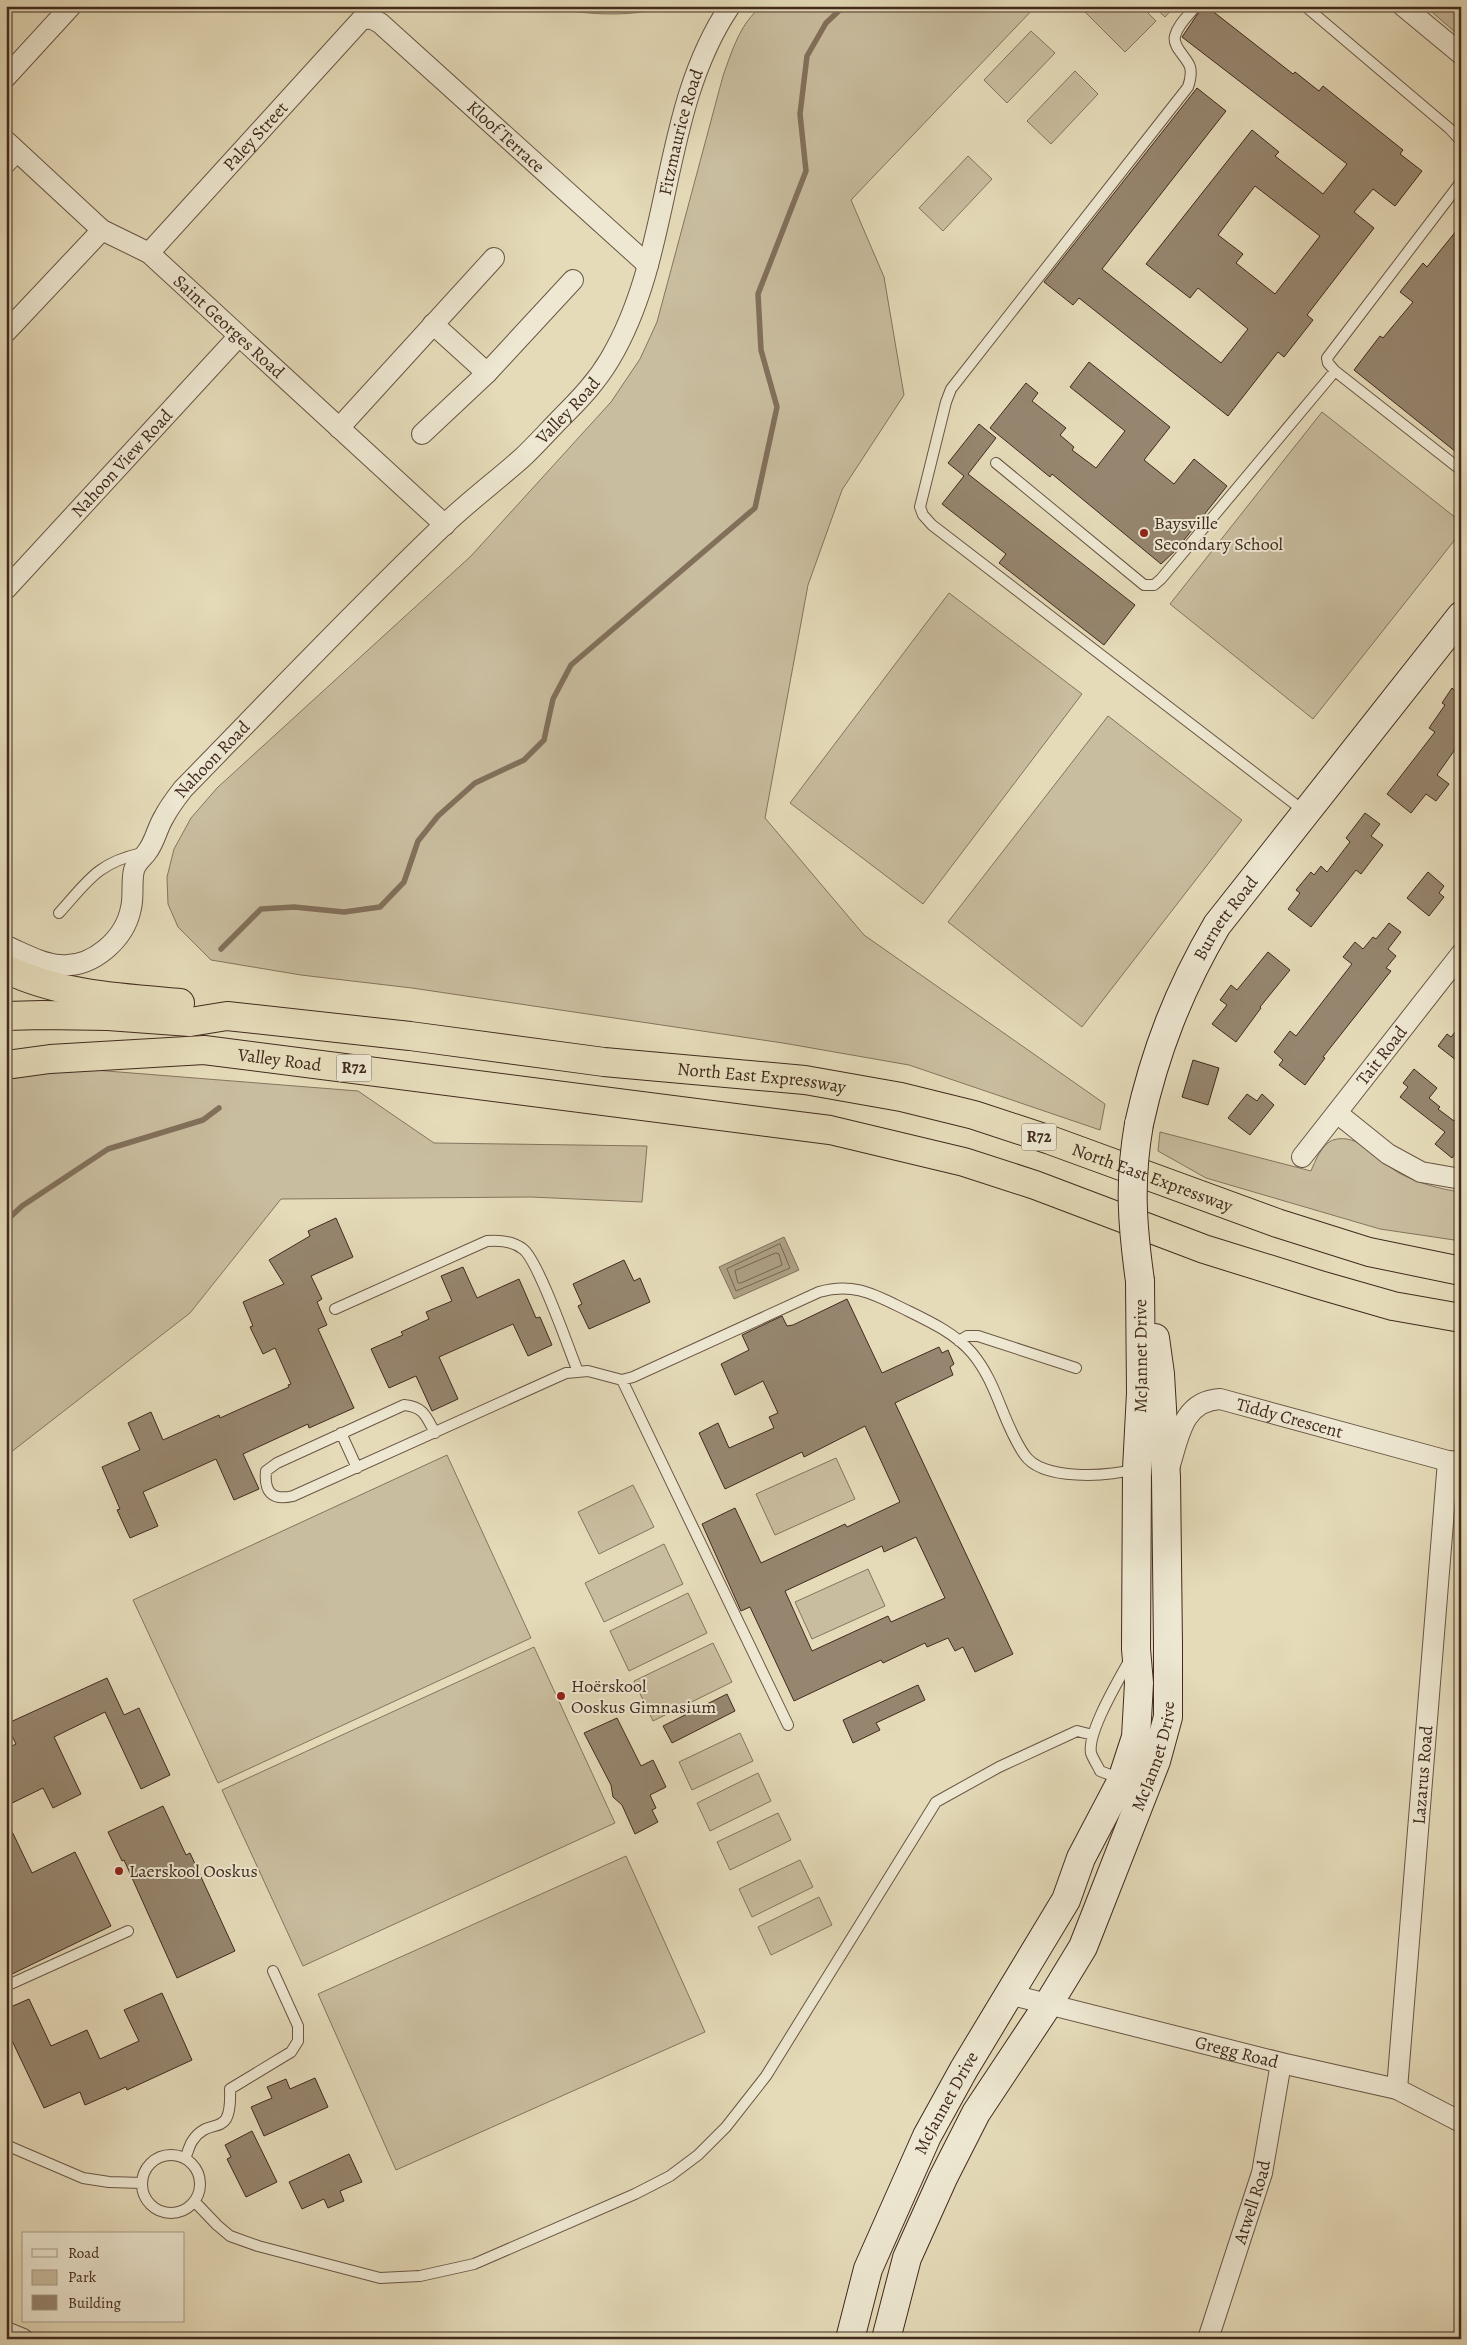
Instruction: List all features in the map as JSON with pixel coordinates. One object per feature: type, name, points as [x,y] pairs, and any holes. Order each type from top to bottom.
[{"type":"highway","points":[[6,969],[61,989],[190,1004],[227,1016]]},
{"type":"highway","name":"Valley Road","points":[[6,1016],[108,1016],[190,1022],[227,1016],[410,1036],[604,1062]]},
{"type":"highway","name":"Valley Road","points":[[6,1065],[50,1059],[204,1050],[830,1130],[964,1162],[1035,1185],[1204,1248],[1320,1285],[1393,1306],[1461,1318]]},
{"type":"highway","name":"North East Expressway","points":[[604,1062],[805,1080],[900,1097],[974,1115],[1210,1199],[1369,1252],[1461,1270]]},
{"type":"street","points":[[6,77],[71,6]]},
{"type":"street","name":"Fitzmaurice Road","points":[[648,264],[676,139],[691,90],[718,25],[730,6]]},
{"type":"street","points":[[1403,6],[1461,54]]},
{"type":"street","name":"Kloof Terrace","points":[[361,20],[370,18],[380,22],[648,264]]},
{"type":"street","name":"Paley Street","points":[[150,253],[361,20]]},
{"type":"street","name":"Saint Georges Road","points":[[14,148],[102,230],[150,253],[445,525]]},
{"type":"street","points":[[6,332],[102,230]]},
{"type":"street","points":[[338,428],[494,258]]},
{"type":"street","name":"Valley Road","points":[[445,525],[523,457],[592,387],[610,359],[631,318],[648,264]]},
{"type":"street","points":[[422,434],[487,373],[573,280]]},
{"type":"street","points":[[432,324],[487,373]]},
{"type":"street","name":"Nahoon View Road","points":[[6,589],[238,336]]},
{"type":"street","name":"Nahoon Road","points":[[6,946],[60,965],[74,964],[92,958],[118,938],[131,908],[134,870],[139,860],[148,852],[164,817],[183,789],[445,525]]},
{"type":"street","name":"Burnett Road","points":[[1140,1281],[1132,1227],[1131,1190],[1133,1157],[1148,1082],[1167,1026],[1194,965],[1217,925],[1461,616]]},
{"type":"street","name":"Tait Road","points":[[1302,1157],[1461,954]]},
{"type":"street","points":[[1337,1114],[1388,1154],[1421,1172],[1461,1179]]},
{"type":"street","name":"McJannet Drive","points":[[850,2339],[868,2269],[927,2136],[1008,1994],[1066,1900],[1082,1858],[1135,1781],[1156,1761],[1168,1717],[1166,1477],[1156,1346],[1140,1281]]},
{"type":"street","name":"McJannet Drive","points":[[886,2339],[907,2258],[943,2178],[976,2113],[1049,2003],[1083,1947],[1135,1781],[1139,1683],[1136,1649],[1137,1469],[1141,1403],[1140,1281]]},
{"type":"street","name":"Tiddy Crescent","points":[[1166,1477],[1184,1422],[1193,1408],[1214,1399],[1220,1399],[1454,1461]]},
{"type":"street","points":[[1137,1469],[1145,1465],[1150,1458],[1155,1430],[1161,1412]]},
{"type":"street","name":"Lazarus Road","points":[[1397,2089],[1454,1461]]},
{"type":"street","name":"Gregg Road","points":[[1008,1994],[1281,2063],[1397,2089],[1461,2122]]},
{"type":"street","name":"Atwell Road","points":[[1208,2339],[1262,2173],[1281,2063]]},
{"type":"street","points":[[6,2332],[23,2339]]},
{"type":"lane","points":[[1196,6],[1180,25],[1174,37],[1176,46],[1189,65],[1191,73],[1188,87],[951,389],[946,402],[920,507],[923,515],[932,525],[1305,812]]},
{"type":"lane","points":[[1306,6],[1450,129],[1461,141]]},
{"type":"lane","points":[[6,170],[14,148]]},
{"type":"lane","points":[[1461,182],[1327,358],[1334,371],[1461,470]]},
{"type":"lane","points":[[996,463],[1144,585],[1154,585],[1334,371]]},
{"type":"lane","points":[[59,914],[97,870],[123,857],[148,852]]},
{"type":"lane","points":[[335,1308],[487,1241],[502,1240],[524,1249],[536,1266],[578,1372]]},
{"type":"lane","points":[[435,1433],[424,1412],[415,1406],[404,1405],[277,1463],[266,1471],[265,1482],[271,1494],[280,1499],[293,1496],[435,1433],[566,1373],[588,1371],[622,1380],[633,1377],[819,1292],[833,1288],[848,1287],[874,1294],[931,1322],[971,1352],[989,1376],[1013,1433],[1025,1456],[1052,1471],[1076,1475],[1092,1476],[1137,1469]]},
{"type":"lane","points":[[958,1341],[967,1336],[978,1336],[1076,1368]]},
{"type":"lane","points":[[622,1380],[788,1725]]},
{"type":"lane","points":[[341,1433],[357,1468]]},
{"type":"lane","points":[[1135,1781],[1100,1771],[1091,1753],[1093,1735],[1107,1703],[1136,1649]]},
{"type":"lane","points":[[195,2202],[230,2236],[258,2246],[380,2278],[420,2276],[474,2264],[635,2194],[670,2176],[698,2154],[726,2127],[766,2076],[936,1802],[999,1766],[1077,1730],[1093,1735]]},
{"type":"lane","points":[[6,1986],[128,1931]]},
{"type":"lane","points":[[185,2158],[193,2139],[204,2131],[220,2125],[228,2118],[231,2108],[230,2089],[291,2052],[298,2041],[298,2026],[273,1971]]},
{"type":"lane","points":[[6,2144],[83,2178],[110,2182],[142,2183]]},
{"type":"lane","points":[[166,2155],[176,2155],[185,2158],[193,2164],[198,2173],[200,2193],[195,2202],[180,2213],[162,2212],[147,2201],[143,2192],[142,2183],[149,2165],[156,2159],[166,2155]]},
{"type":"green space","points":[[540,6],[668,6],[637,13],[604,14]]},
{"type":"green space","points":[[762,6],[1036,6],[851,200],[884,277],[904,395],[842,490],[808,585],[765,818],[864,935],[1105,1104],[1100,1130],[909,1065],[783,1043],[412,988],[301,975],[211,960],[178,927],[168,904],[167,877],[174,849],[191,818],[217,788],[471,556],[611,402],[640,359],[657,322],[723,76],[733,47],[742,29]]},
{"type":"green space","points":[[1079,6],[1141,6],[1156,21],[1125,52]]},
{"type":"green space","points":[[1153,6],[1175,6],[1165,17]]},
{"type":"green space","points":[[1425,6],[1461,6],[1461,37]]},
{"type":"green space","points":[[1031,31],[1055,53],[1007,103],[984,80]]},
{"type":"green space","points":[[1075,71],[1098,94],[1051,144],[1027,121]]},
{"type":"green space","points":[[968,156],[992,179],[943,231],[919,208]]},
{"type":"green space","points":[[1322,412],[1461,522],[1461,532],[1313,719],[1170,604]]},
{"type":"green space","points":[[949,593],[1082,694],[923,904],[790,803]]},
{"type":"green space","points":[[1108,716],[1242,820],[1082,1027],[948,922]]},
{"type":"green space","points":[[69,1068],[358,1091],[434,1143],[647,1146],[642,1202],[531,1197],[281,1199],[190,1313],[6,1456],[6,1080]]},
{"type":"green space","points":[[1160,1132],[1311,1171],[1325,1145],[1333,1140],[1351,1140],[1368,1149],[1391,1168],[1406,1177],[1429,1185],[1461,1192],[1461,1241],[1380,1229],[1206,1178],[1158,1151]]},
{"type":"green space","points":[[447,1455],[531,1638],[218,1783],[133,1600]]},
{"type":"green space","points":[[836,1458],[855,1499],[775,1535],[756,1494]]},
{"type":"green space","points":[[633,1485],[654,1527],[599,1554],[578,1512]]},
{"type":"green space","points":[[664,1544],[683,1584],[604,1622],[585,1583]]},
{"type":"green space","points":[[868,1569],[885,1606],[812,1639],[795,1602]]},
{"type":"green space","points":[[688,1593],[707,1633],[629,1671],[610,1631]]},
{"type":"green space","points":[[713,1643],[732,1682],[653,1721],[634,1681]]},
{"type":"green space","points":[[534,1647],[615,1823],[303,1966],[222,1790]]},
{"type":"green space","points":[[740,1733],[753,1761],[692,1790],[679,1762]]},
{"type":"green space","points":[[758,1773],[771,1801],[710,1831],[697,1803]]},
{"type":"green space","points":[[778,1813],[791,1840],[730,1870],[717,1842]]},
{"type":"green space","points":[[626,1856],[705,2032],[396,2170],[318,1994]]},
{"type":"green space","points":[[800,1860],[813,1887],[752,1917],[739,1889]]},
{"type":"green space","points":[[819,1897],[832,1925],[771,1955],[758,1927]]},
{"type":"water","points":[[784,1237],[799,1270],[734,1299],[719,1267]]},
{"type":"building","points":[[1203,6],[1206,6],[1293,74],[1295,72],[1319,91],[1323,86],[1403,150],[1400,154],[1422,171],[1395,206],[1373,189],[1354,212],[1374,228],[1307,315],[1313,320],[1284,357],[1278,352],[1228,416],[1079,298],[1073,305],[1044,282],[1197,88],[1226,111],[1102,269],[1221,363],[1248,329],[1198,288],[1190,298],[1146,264],[1252,130],[1279,152],[1275,156],[1323,194],[1347,164],[1182,37]],"holes":[[[1255,186],[1320,236],[1275,294],[1236,263],[1243,254],[1218,235]]]},
{"type":"building","points":[[1461,225],[1461,456],[1354,370],[1380,336],[1383,338],[1413,302],[1400,292],[1423,263],[1427,267]]},
{"type":"building","points":[[1089,362],[1170,427],[1144,460],[1174,484],[1194,459],[1227,486],[1176,550],[1161,564],[1052,474],[1050,477],[990,428],[1026,383],[1038,393],[1032,401],[1066,428],[1060,435],[1074,447],[1072,450],[1096,468],[1125,431],[1070,387]]},
{"type":"building","points":[[979,424],[996,438],[968,474],[1135,605],[1104,645],[999,563],[1006,554],[942,504],[964,476],[948,463]]},
{"type":"building","points":[[1461,683],[1461,741],[1437,775],[1449,784],[1436,801],[1426,794],[1411,813],[1387,794],[1435,732],[1429,728],[1445,705],[1442,703],[1452,688],[1455,691]]},
{"type":"building","points":[[1365,813],[1380,824],[1371,836],[1383,845],[1361,874],[1356,870],[1311,927],[1288,909],[1300,893],[1296,890],[1311,872],[1314,875],[1321,866],[1327,872],[1350,842],[1346,838]]},
{"type":"building","points":[[1428,872],[1444,886],[1439,893],[1444,897],[1429,916],[1407,898]]},
{"type":"building","points":[[1389,923],[1401,932],[1388,949],[1396,956],[1386,968],[1391,971],[1323,1057],[1325,1058],[1305,1085],[1279,1065],[1283,1060],[1274,1052],[1290,1031],[1296,1036],[1352,964],[1343,957],[1355,942],[1363,949],[1373,937],[1376,939]]},
{"type":"building","points":[[1268,952],[1290,970],[1260,1007],[1236,1042],[1212,1024],[1227,1005],[1220,1000],[1231,985],[1237,990]]},
{"type":"building","points":[[1461,1025],[1461,1064],[1438,1046],[1447,1034],[1451,1037]]},
{"type":"building","points":[[1193,1060],[1219,1068],[1208,1105],[1182,1097]]},
{"type":"building","points":[[1414,1069],[1437,1088],[1429,1098],[1440,1107],[1438,1109],[1454,1121],[1461,1112],[1461,1146],[1452,1158],[1435,1144],[1445,1132],[1400,1097],[1408,1087],[1403,1083]]},
{"type":"building","points":[[1247,1094],[1257,1101],[1262,1094],[1274,1105],[1250,1135],[1228,1118]]},
{"type":"building","points":[[336,1218],[353,1257],[311,1276],[322,1299],[317,1302],[327,1325],[318,1329],[354,1408],[309,1428],[308,1424],[243,1454],[259,1489],[234,1500],[216,1459],[143,1492],[158,1526],[130,1538],[117,1510],[120,1509],[102,1467],[140,1450],[128,1423],[151,1412],[163,1440],[219,1415],[220,1418],[289,1387],[288,1385],[291,1384],[275,1348],[263,1354],[250,1327],[253,1326],[243,1302],[284,1284],[269,1260],[310,1236],[308,1231]]},
{"type":"building","points":[[624,1260],[634,1281],[640,1278],[650,1302],[589,1329],[578,1306],[582,1304],[573,1284]]},
{"type":"building","points":[[463,1267],[477,1298],[519,1279],[536,1318],[540,1317],[552,1345],[528,1356],[513,1324],[439,1357],[458,1399],[432,1411],[416,1376],[389,1388],[371,1349],[403,1335],[401,1332],[429,1319],[426,1312],[452,1301],[441,1276]]},
{"type":"building","points":[[847,1299],[882,1373],[939,1347],[942,1353],[948,1350],[954,1364],[950,1367],[953,1375],[895,1403],[1013,1654],[975,1672],[963,1647],[955,1651],[948,1638],[927,1647],[925,1643],[883,1663],[881,1660],[794,1701],[750,1607],[741,1611],[702,1524],[735,1508],[761,1563],[845,1524],[847,1527],[900,1502],[865,1426],[804,1457],[802,1452],[725,1489],[699,1433],[718,1423],[729,1448],[774,1428],[769,1417],[778,1413],[763,1381],[735,1395],[721,1364],[749,1350],[742,1335],[782,1316],[787,1326],[793,1325]],"holes":[[[916,1537],[945,1598],[891,1622],[888,1616],[812,1651],[785,1591],[882,1546],[884,1552]]]},
{"type":"building","points":[[107,1678],[124,1715],[139,1708],[170,1775],[141,1789],[105,1712],[54,1737],[81,1794],[53,1808],[43,1788],[6,1806],[6,1749],[16,1744],[6,1724]]},
{"type":"building","points":[[918,1685],[925,1700],[876,1723],[880,1730],[853,1743],[843,1720]]},
{"type":"building","points":[[727,1694],[735,1711],[672,1743],[663,1726]]},
{"type":"building","points":[[617,1718],[641,1766],[653,1760],[666,1787],[650,1795],[656,1808],[652,1810],[658,1822],[635,1834],[622,1805],[613,1797],[611,1785],[584,1733]]},
{"type":"building","points":[[163,1806],[186,1855],[190,1853],[235,1951],[177,1978],[124,1860],[122,1861],[108,1832]]},
{"type":"building","points":[[6,1819],[32,1873],[75,1852],[111,1926],[6,1977]]},
{"type":"building","points":[[162,1993],[192,2060],[127,2090],[126,2087],[85,2105],[80,2092],[44,2108],[6,2028],[6,2009],[29,1999],[51,2046],[87,2030],[100,2059],[139,2041],[124,2010]]},
{"type":"building","points":[[315,2078],[328,2107],[264,2136],[251,2107],[272,2098],[267,2087],[286,2079],[290,2089]]},
{"type":"building","points":[[252,2131],[277,2182],[246,2197],[227,2159],[231,2157],[225,2145]]},
{"type":"building","points":[[349,2154],[362,2182],[340,2191],[344,2201],[328,2208],[324,2199],[302,2209],[289,2182]]},
{"type":"waterway","points":[[221,949],[261,909],[294,907],[344,912],[380,907],[404,882],[418,841],[438,816],[475,783],[524,760],[544,740],[553,699],[571,665],[755,508],[777,407],[761,350],[758,294],[806,171],[800,114],[807,56],[826,23],[844,6]]},
{"type":"waterway","points":[[6,1221],[22,1206],[108,1149],[203,1120],[219,1108]]},
{"type":"place","name":"Baysville Secondary School","points":[[1144,533]]},
{"type":"place","name":"Hoërskool Ooskus Gimnasium","points":[[561,1696]]},
{"type":"place","name":"Laerskool Ooskus","points":[[119,1871]]}]
